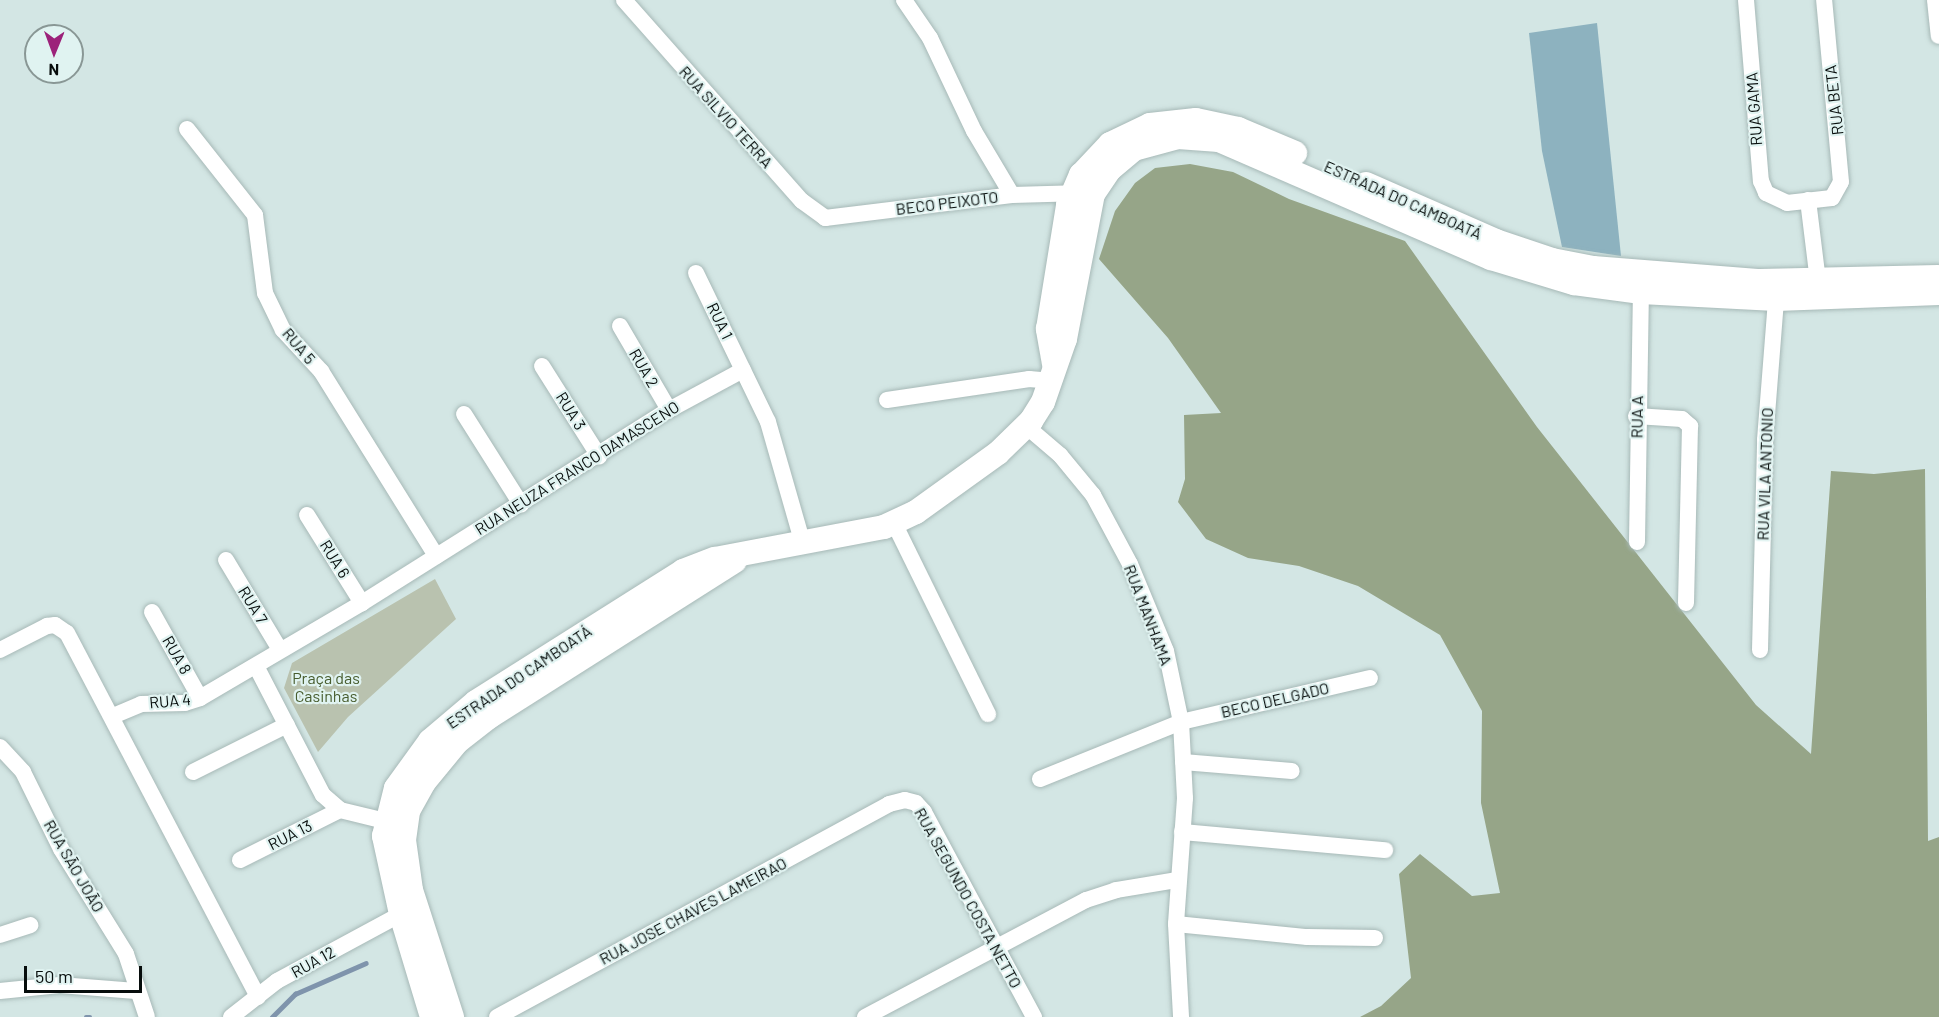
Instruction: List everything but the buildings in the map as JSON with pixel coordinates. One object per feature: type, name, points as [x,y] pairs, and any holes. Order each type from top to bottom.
[{"type":"main road","name":"ESTRADA DO CAMBOATÁ","points":[[432,1017],[385,852],[385,821],[403,776],[430,741],[453,718],[520,685],[746,553],[858,535],[894,523],[945,493],[1026,426],[1043,402],[1065,339],[1074,192],[1109,170],[1134,150],[1159,140],[1194,137],[1241,149],[1565,264],[1635,274],[1819,291],[1939,293]]},
{"type":"main road","name":"ESTRADA DO CAMBOATÁ","points":[[1382,200],[1518,268],[1574,283],[1641,292],[1776,299],[1819,291],[1939,276]]},
{"type":"main road","name":"ESTRADA DO CAMBOATÁ","points":[[452,1017],[411,890],[404,840],[405,819],[416,795],[444,754],[520,685]]},
{"type":"street","name":"RUA SILVIO TERRA","points":[[624,0],[802,201],[825,218],[839,218]]},
{"type":"street","points":[[904,0],[930,38],[974,132],[1012,195]]},
{"type":"street","name":"RUA GAMA","points":[[1746,0],[1761,181],[1766,193],[1787,203],[1808,200]]},
{"type":"street","name":"RUA BETA","points":[[1808,200],[1832,198],[1841,182],[1824,0]]},
{"type":"street","points":[[1935,0],[1939,36]]},
{"type":"street","name":"RUA 5","points":[[187,129],[255,216],[265,293],[283,330],[321,371],[436,556]]},
{"type":"street","name":"BECO PEIXOTO","points":[[839,218],[1012,195],[1074,192]]},
{"type":"street","points":[[1808,200],[1819,291]]},
{"type":"street","name":"RUA 1","points":[[696,273],[743,370]]},
{"type":"street","name":"RUA A","points":[[1637,542],[1636,416],[1641,292]]},
{"type":"street","name":"RUA VILA ANTONIO","points":[[1760,650],[1765,440],[1776,299]]},
{"type":"street","name":"RUA 2","points":[[620,326],[669,410]]},
{"type":"street","name":"RUA 3","points":[[542,366],[599,456]]},
{"type":"street","points":[[743,370],[774,439],[803,544]]},
{"type":"street","name":"RUA NEUZA FRANCO DAMASCENO","points":[[256,666],[362,603],[669,410],[743,370]]},
{"type":"street","points":[[886,400],[1029,379],[1052,372]]},
{"type":"street","points":[[464,414],[521,504]]},
{"type":"street","points":[[1636,416],[1682,419],[1690,426],[1686,603]]},
{"type":"street","name":"RUA MANHAMA","points":[[1026,426],[1060,455],[1087,487],[1130,564],[1166,651],[1181,722],[1183,762],[1182,832],[1177,880],[1176,924],[1181,1017]]},
{"type":"street","name":"RUA 6","points":[[308,515],[362,603]]},
{"type":"street","points":[[894,523],[988,714]]},
{"type":"street","name":"RUA 7","points":[[226,560],[280,650]]},
{"type":"street","name":"RUA 8","points":[[152,612],[200,698]]},
{"type":"street","points":[[0,650],[46,626],[55,625],[67,633],[113,716],[258,997]]},
{"type":"street","points":[[256,666],[323,795],[340,810],[385,821]]},
{"type":"street","name":"RUA 4","points":[[113,716],[141,704],[184,703],[200,698],[256,666]]},
{"type":"street","name":"BECO DELGADO","points":[[1040,779],[1181,722],[1370,678]]},
{"type":"street","points":[[193,772],[287,725]]},
{"type":"street","name":"RUA SĀO JOĀO","points":[[0,747],[32,787],[61,849],[126,954],[136,991],[147,1017]]},
{"type":"street","points":[[1183,762],[1292,771]]},
{"type":"street","name":"RUA SEGUNDO COSTA NETTO","points":[[889,804],[905,800],[916,803],[924,812],[1034,1017]]},
{"type":"street","name":"RUA JOSE CHAVES LAMEIRAO","points":[[497,1017],[889,804]]},
{"type":"street","name":"RUA 13","points":[[240,860],[340,810]]},
{"type":"street","points":[[1182,832],[1384,850]]},
{"type":"street","points":[[865,1017],[1086,900],[1116,890],[1177,880]]},
{"type":"street","name":"RUA 12","points":[[231,1017],[277,981],[401,914]]},
{"type":"street","points":[[1176,924],[1307,937],[1375,938]]},
{"type":"street","points":[[0,935],[30,925]]},
{"type":"street","points":[[0,992],[60,985],[136,991]]},
{"type":"green space","points":[[1190,164],[1233,172],[1289,199],[1405,241],[1537,427],[1756,705],[1811,754],[1831,471],[1874,474],[1925,469],[1928,841],[1939,837],[1939,1017],[1360,1017],[1381,1006],[1411,978],[1399,874],[1420,854],[1472,896],[1500,893],[1481,803],[1482,711],[1440,635],[1358,586],[1299,566],[1248,558],[1206,539],[1178,502],[1185,479],[1184,415],[1221,413],[1168,338],[1099,259],[1115,211],[1135,183],[1155,168]]},
{"type":"green space","name":"Praça das Casinhas","points":[[435,579],[456,619],[348,717],[318,752],[284,688],[292,663]]},
{"type":"waterway","points":[[272,1017],[295,994],[366,963]]}]
